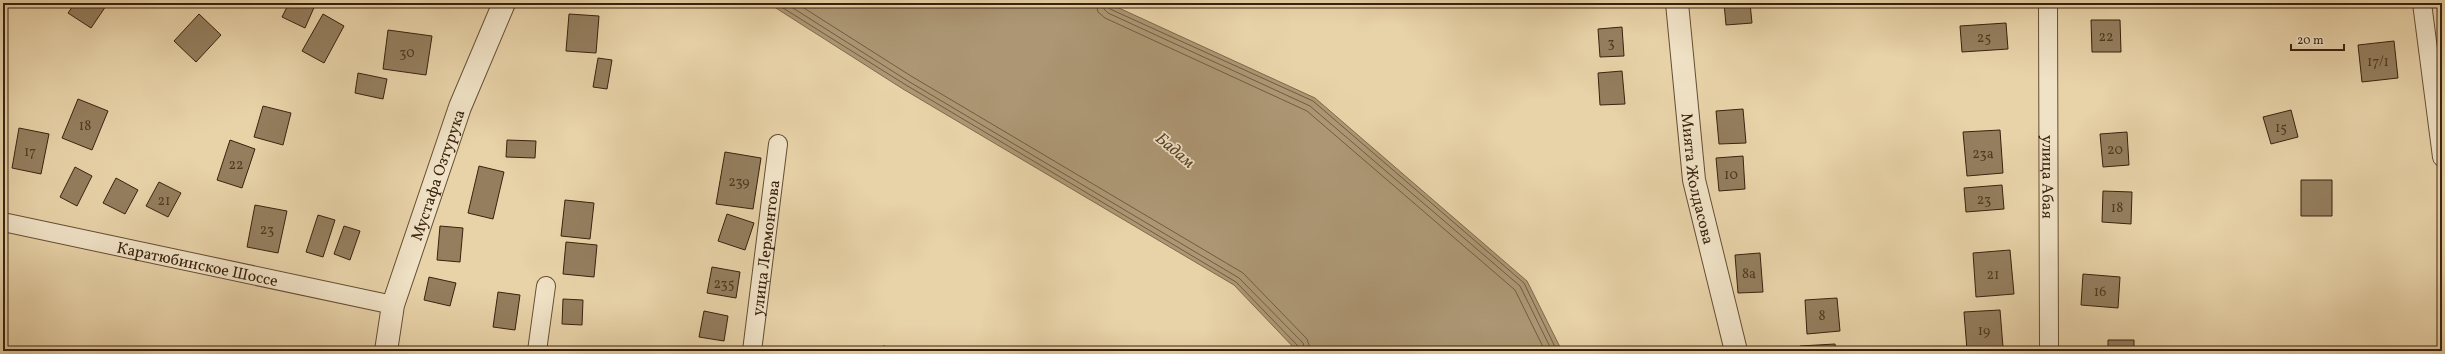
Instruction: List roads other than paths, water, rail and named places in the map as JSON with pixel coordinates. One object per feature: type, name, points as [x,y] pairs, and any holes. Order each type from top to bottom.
[{"type":"street","name":"Мустафа Озтурука","points":[[386,351],[393,305],[460,107],[504,3]]},
{"type":"street","name":"Мията Жолдасова","points":[[1677,3],[1694,180],[1736,351]]},
{"type":"street","name":"улица Абая","points":[[2048,3],[2049,351]]},
{"type":"street","points":[[2422,3],[2442,156]]},
{"type":"street","name":"улица Лермонтова","points":[[752,351],[778,144]]},
{"type":"street","name":"Каратюбинское Шоссе","points":[[3,222],[393,305]]},
{"type":"street","points":[[537,351],[546,286]]},
{"type":"water","name":"Бадам","points":[[768,3],[1108,3],[1315,98],[1527,281],[1562,351],[1297,351],[1234,285],[903,89]]}]
